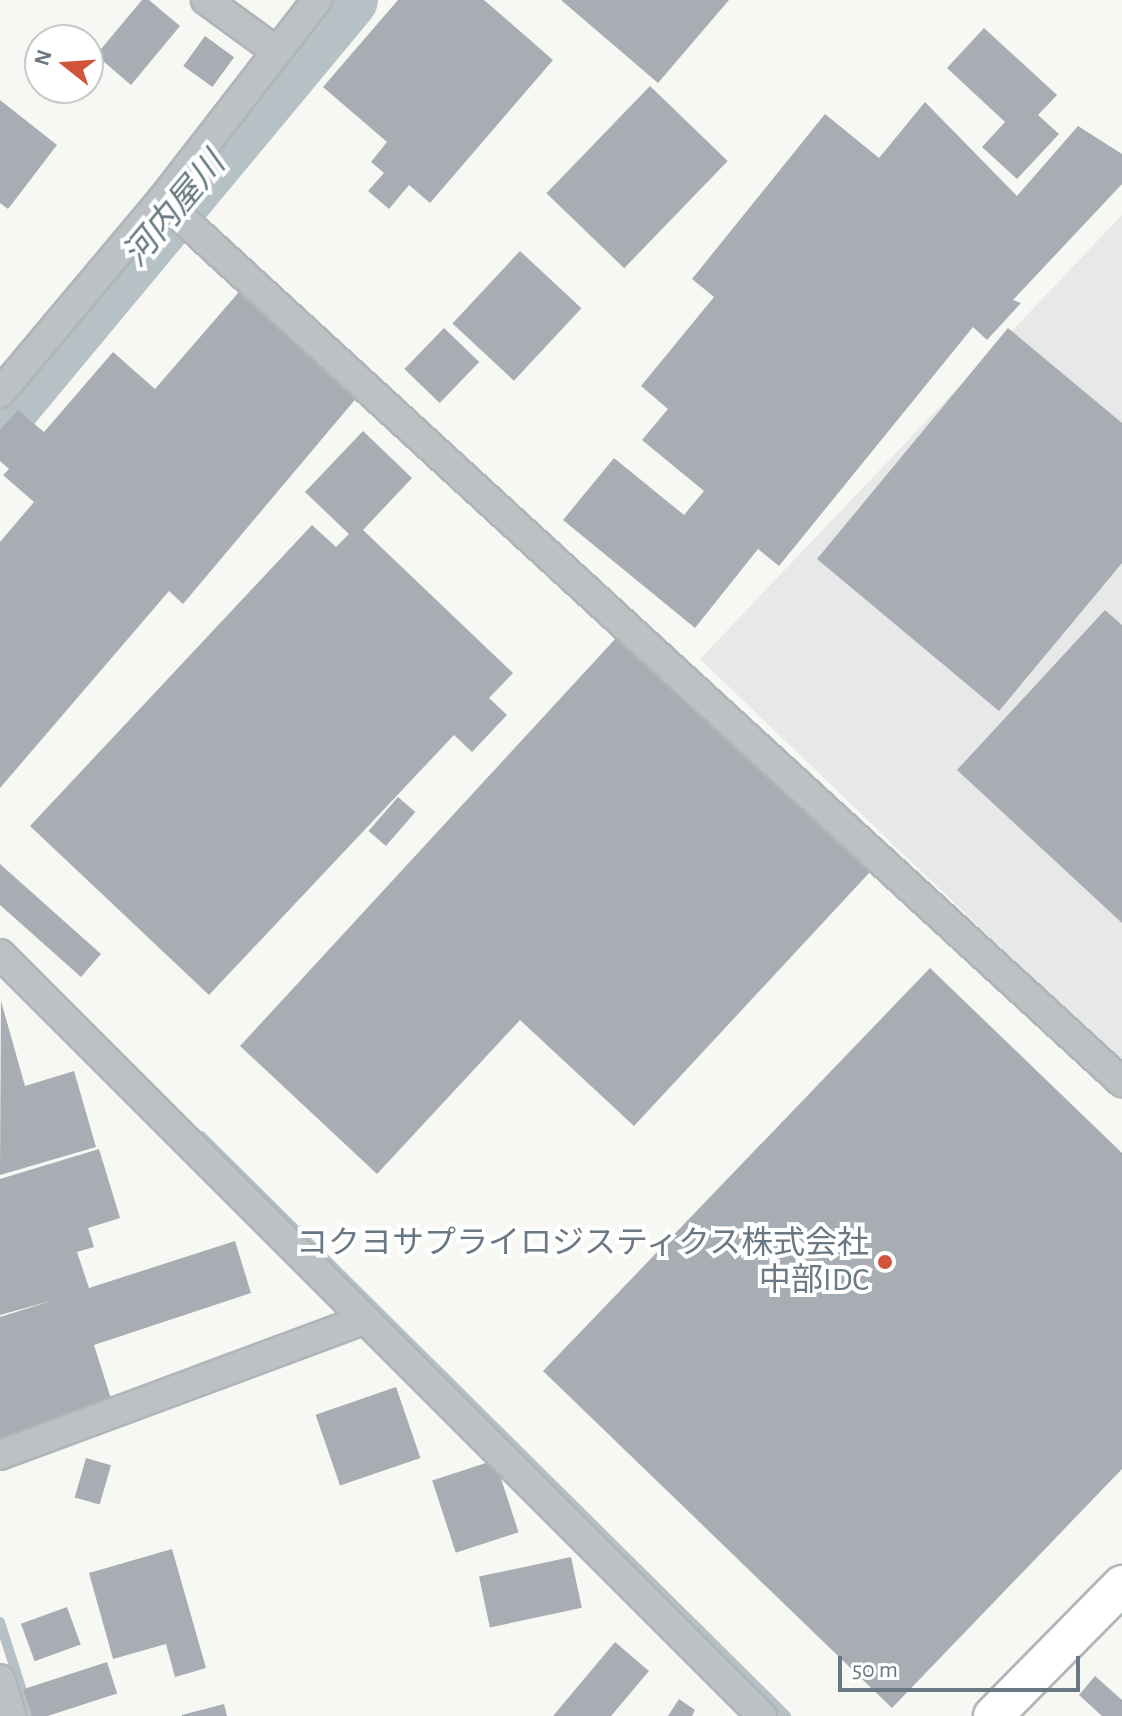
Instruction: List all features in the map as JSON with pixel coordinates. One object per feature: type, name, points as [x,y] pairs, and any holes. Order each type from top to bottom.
[{"type":"street","points":[[206,0],[276,51]]},
{"type":"street","points":[[0,393],[162,200],[317,0]]},
{"type":"street","points":[[162,200],[1122,1082]]},
{"type":"street","points":[[0,954],[762,1716]]},
{"type":"street","points":[[0,1455],[365,1319]]},
{"type":"street","points":[[993,1716],[1122,1585]]},
{"type":"street","points":[[0,1679],[11,1716]]},
{"type":"shaded area","points":[[1122,215],[1122,1064],[700,659]]},
{"type":"building","points":[[142,0],[149,0],[180,26],[131,85],[104,62],[104,45]]},
{"type":"building","points":[[398,0],[484,0],[553,60],[430,203],[409,185],[389,209],[368,191],[384,173],[371,162],[387,142],[323,87]]},
{"type":"building","points":[[561,0],[729,0],[658,83]]},
{"type":"building","points":[[984,28],[1057,95],[1038,115],[1059,134],[1017,179],[982,147],[1005,122],[947,68]]},
{"type":"building","points":[[205,36],[234,57],[212,87],[183,66]]},
{"type":"building","points":[[650,86],[728,161],[624,268],[546,193]]},
{"type":"building","points":[[0,100],[57,145],[8,209],[0,203]]},
{"type":"building","points":[[925,102],[1017,196],[1078,126],[1122,154],[1122,184],[1013,300],[1021,303],[987,340],[973,327],[779,566],[758,549],[695,628],[563,520],[614,458],[684,515],[704,491],[642,440],[668,409],[641,386],[714,297],[692,279],[825,114],[879,158]]},
{"type":"building","points":[[520,251],[581,308],[514,381],[452,323]]},
{"type":"building","points":[[245,285],[364,389],[183,604],[169,591],[0,788],[0,542],[34,502],[3,475],[9,469],[0,461],[0,430],[18,410],[44,432],[113,352],[155,389]]},
{"type":"building","points":[[444,328],[479,362],[440,403],[404,369]]},
{"type":"building","points":[[1008,328],[1122,423],[1122,563],[999,711],[817,559]]},
{"type":"building","points":[[363,431],[412,478],[363,530],[513,673],[489,698],[507,715],[472,752],[454,735],[209,995],[30,826],[312,525],[336,547],[349,534],[305,492]]},
{"type":"building","points":[[1105,610],[1122,625],[1122,923],[957,770]]},
{"type":"building","points":[[617,637],[870,872],[634,1126],[520,1020],[377,1174],[240,1046]]},
{"type":"building","points":[[398,797],[415,812],[386,846],[368,831]]},
{"type":"building","points":[[0,864],[101,954],[81,977],[0,905]]},
{"type":"building","name":"コクヨサプライロジスティクス株式会社 中部IDC","points":[[930,968],[1122,1153],[1122,1469],[892,1708],[543,1371]]},
{"type":"building","points":[[1,1001],[25,1086],[74,1071],[96,1147],[0,1175]]},
{"type":"building","points":[[99,1149],[120,1218],[88,1228],[94,1247],[77,1252],[89,1288],[235,1241],[251,1293],[94,1345],[113,1405],[0,1442],[0,1317],[54,1300],[0,1315],[0,1179]]},
{"type":"building","points":[[396,1387],[420,1458],[340,1486],[316,1415]]},
{"type":"building","points":[[86,1458],[111,1465],[100,1505],[75,1497]]},
{"type":"building","points":[[495,1460],[518,1532],[456,1553],[432,1480]]},
{"type":"building","points":[[172,1549],[206,1668],[175,1677],[166,1644],[113,1659],[89,1573]]},
{"type":"building","points":[[571,1557],[582,1608],[490,1627],[479,1577]]},
{"type":"building","points":[[67,1607],[81,1645],[35,1661],[21,1624]]},
{"type":"building","points":[[615,1642],[649,1671],[611,1716],[553,1716]]},
{"type":"building","points":[[107,1662],[117,1693],[48,1716],[32,1716],[23,1689]]},
{"type":"building","points":[[1095,1676],[1122,1700],[1122,1716],[1102,1716],[1079,1695]]},
{"type":"building","points":[[679,1699],[695,1710],[692,1716],[668,1716]]},
{"type":"building","points":[[224,1704],[227,1716],[182,1716],[182,1715]]},
{"type":"waterway","name":"河内屋川","points":[[0,420],[349,0]]},
{"type":"waterway","points":[[201,1136],[786,1716]]},
{"type":"waterway","points":[[0,1622],[30,1716]]},
{"type":"place","name":"コクヨサプライロジスティクス株式会社 中部IDC","points":[[885,1262]]}]
